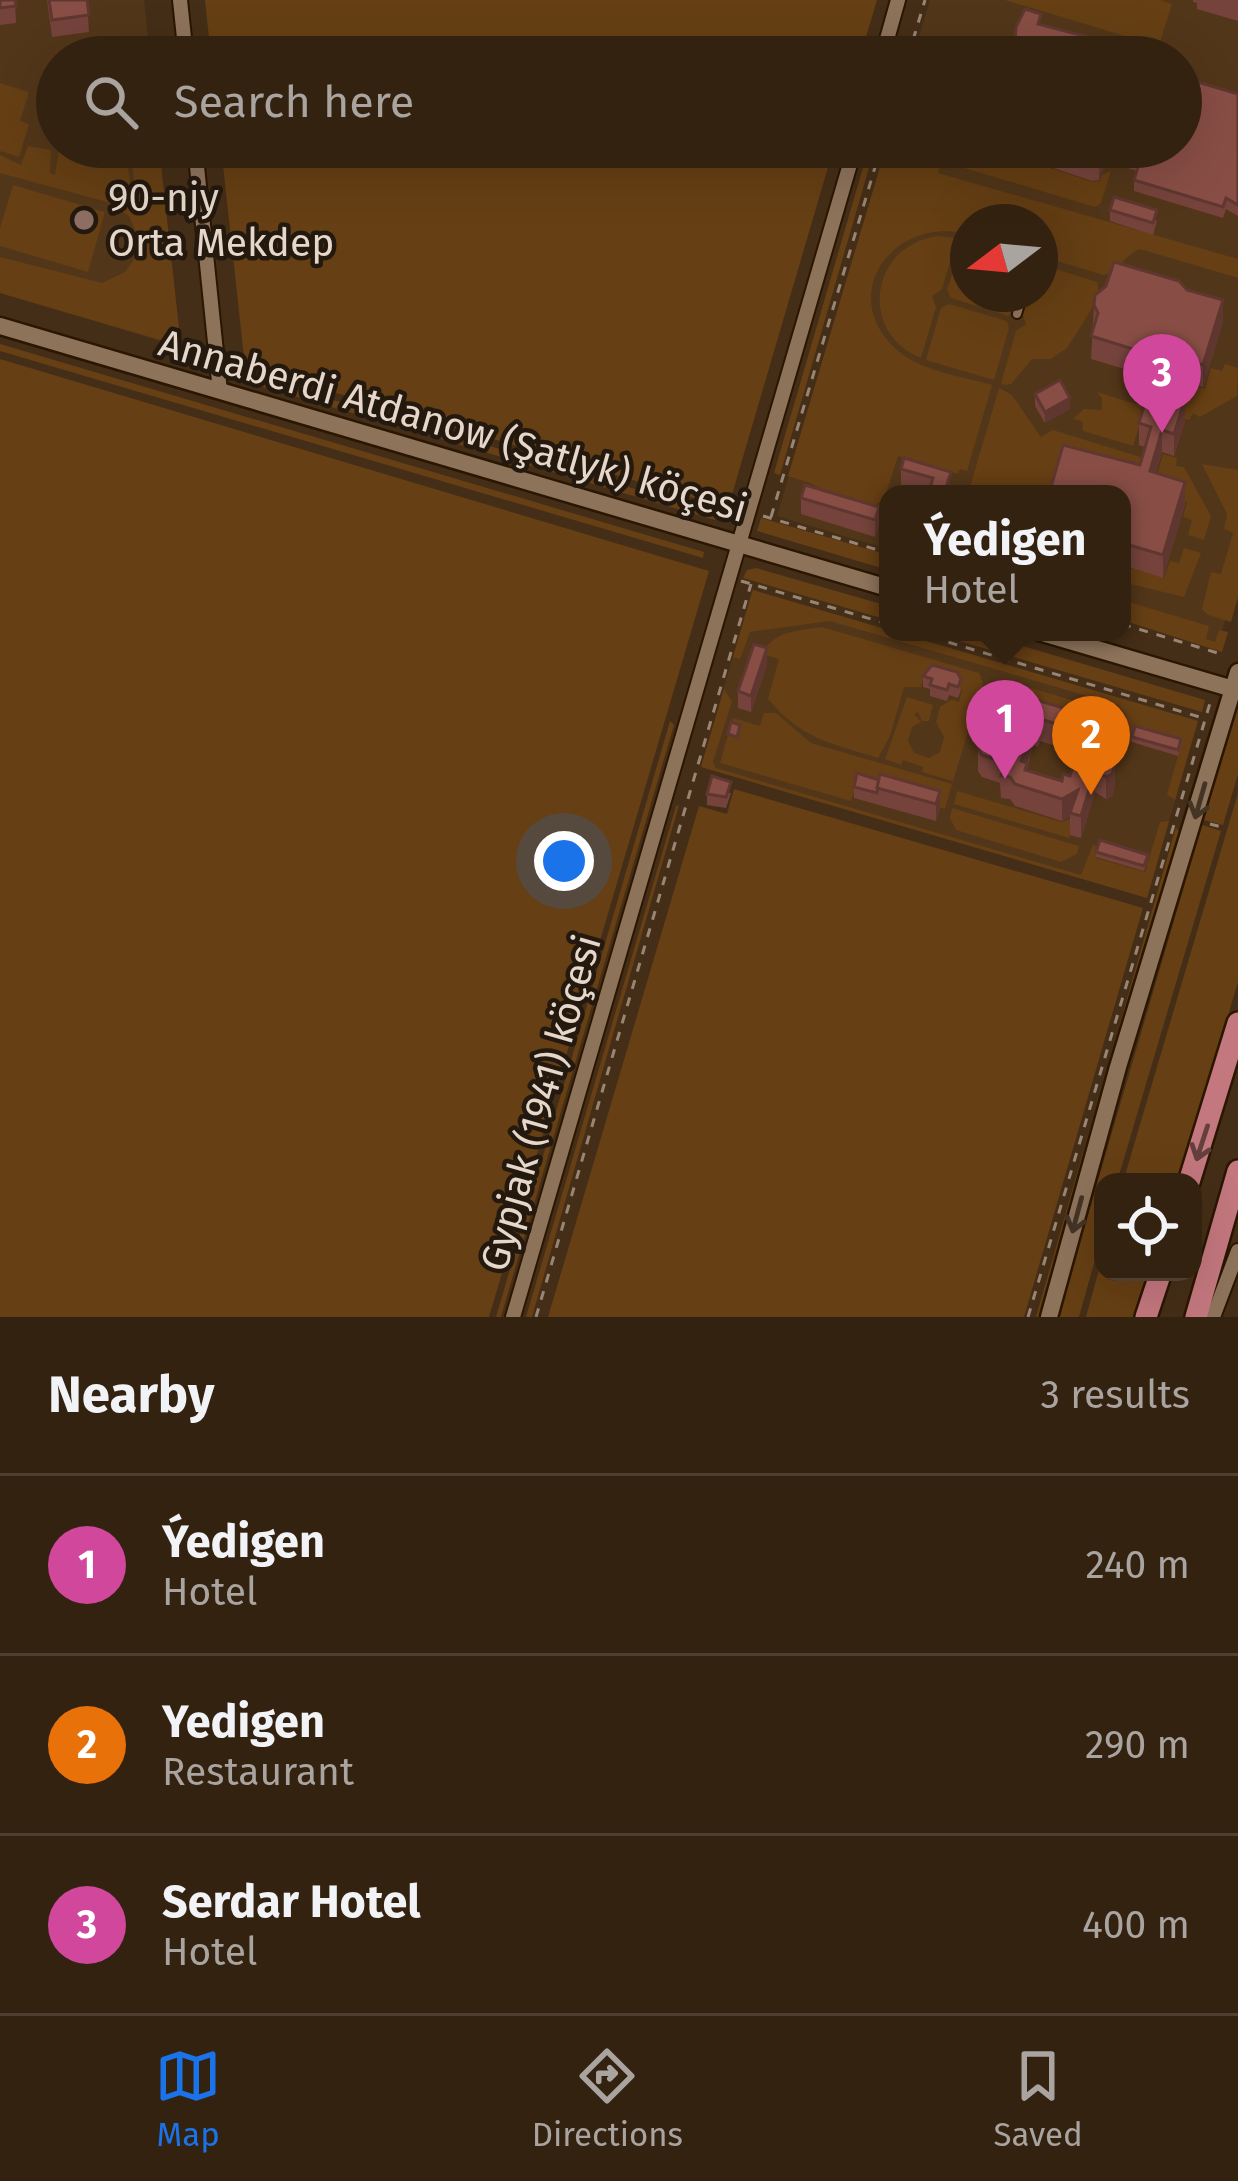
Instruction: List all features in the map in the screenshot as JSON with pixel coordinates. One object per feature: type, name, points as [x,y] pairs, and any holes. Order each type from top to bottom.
[{"type":"main road","points":[[1192,1173],[1238,1023]]},
{"type":"main road","points":[[1196,1317],[1238,1172]]},
{"type":"main road","points":[[1146,1317],[1158,1281]]},
{"type":"street","points":[[180,0],[184,36]]},
{"type":"street","points":[[887,36],[898,0]]},
{"type":"street","points":[[197,168],[220,391]]},
{"type":"street","name":"Gypjak (1941) köçesi","points":[[513,1317],[849,168]]},
{"type":"street","name":"Annaberdi Atdanow (Şatlyk) köçesi","points":[[0,326],[879,585]]},
{"type":"street","points":[[1049,1317],[1118,1067],[1235,680],[1076,641]]},
{"type":"street","points":[[1213,1317],[1238,1251]]},
{"type":"path","points":[[914,36],[925,0]]},
{"type":"path","points":[[771,517],[875,168]]},
{"type":"path","points":[[761,515],[879,550]]},
{"type":"path","points":[[741,581],[879,621]]},
{"type":"path","points":[[536,1317],[751,584]]},
{"type":"path","points":[[1131,627],[1225,655]]},
{"type":"path","points":[[944,641],[1205,718]]},
{"type":"path","points":[[1028,1317],[1210,703]]},
{"type":"path","points":[[1194,819],[1225,828]]},
{"type":"shaded area","name":"90-njy Orta Mekdep","points":[[0,0],[144,0],[148,36],[36,36],[36,168],[161,168],[181,347],[0,293]]},
{"type":"shaded area","points":[[205,0],[877,0],[866,36],[209,36]]},
{"type":"shaded area","points":[[930,0],[1238,0],[1238,577],[1217,648],[1131,623],[1131,485],[879,485],[879,546],[777,516],[880,168],[1202,168],[1202,36],[919,36]]},
{"type":"shaded area","points":[[1005,0],[1160,0],[1172,4],[1162,36],[1125,36]]},
{"type":"shaded area","points":[[0,83],[29,92],[20,121],[29,124],[19,157],[0,151]]},
{"type":"shaded area","points":[[28,146],[36,147],[36,168],[50,168],[55,175],[56,168],[128,168],[136,206],[133,168],[161,168],[181,346],[0,293],[0,257],[102,283],[125,272],[135,258],[136,232],[129,216],[107,202],[0,173],[0,155],[21,165]]},
{"type":"shaded area","points":[[223,168],[828,168],[728,508],[245,366]]},
{"type":"shaded area","points":[[863,168],[869,168],[780,475],[774,473]]},
{"type":"shaded area","points":[[880,168],[939,168],[938,173],[1046,204],[950,204],[950,233],[917,237],[897,248],[873,283],[871,305],[878,327],[895,348],[928,367],[992,385],[967,471],[960,469],[958,474],[898,456],[889,485],[879,485],[875,506],[827,494],[788,476]]},
{"type":"shaded area","points":[[964,168],[1050,168],[1092,182],[1111,171],[1101,203],[1095,207]]},
{"type":"shaded area","points":[[13,185],[105,212],[88,272],[0,246],[0,228]]},
{"type":"shaded area","points":[[1058,207],[1238,259],[1238,278],[1140,249],[1104,275],[1058,261]]},
{"type":"shaded area","points":[[950,237],[950,262],[942,289],[932,296],[936,307],[921,358],[901,346],[881,311],[886,272],[914,243]]},
{"type":"shaded area","points":[[1058,270],[1097,282],[1100,296],[1067,348],[1051,359],[1032,359],[1005,385],[1001,383],[1016,331],[1026,324],[1022,313],[1058,312]]},
{"type":"shaded area","points":[[949,304],[950,312],[976,312],[1007,321],[994,380],[926,360],[941,308]]},
{"type":"shaded area","points":[[0,344],[704,552],[703,558],[0,351]]},
{"type":"shaded area","points":[[0,359],[709,571],[489,1317],[0,1317]]},
{"type":"shaded area","points":[[1225,364],[1238,368],[1237,396],[1200,417],[1193,413],[1189,420],[1175,416],[1185,383],[1205,389],[1211,368],[1222,371]]},
{"type":"shaded area","points":[[241,373],[717,513],[715,520],[250,383]]},
{"type":"shaded area","points":[[999,388],[1012,395],[1041,437],[1053,430],[1147,459],[1139,487],[971,485]]},
{"type":"shaded area","points":[[1097,392],[1145,407],[1133,446],[1083,431],[1082,421],[1073,419],[1084,409],[1102,410]]},
{"type":"shaded area","points":[[1163,454],[1177,458],[1176,466],[1184,467],[1211,516],[1204,540],[1188,535],[1192,520],[1183,517],[1187,502],[1152,492]]},
{"type":"shaded area","points":[[1202,464],[1238,470],[1238,597],[1231,622],[1202,609],[1211,572],[1221,574],[1233,533],[1224,529],[1227,514]]},
{"type":"shaded area","points":[[761,518],[879,552],[879,567],[757,531]]},
{"type":"shaded area","points":[[1184,548],[1201,553],[1184,597],[1131,584],[1131,568],[1164,578],[1170,561],[1179,563]]},
{"type":"shaded area","points":[[756,568],[879,603],[879,617],[743,578],[747,570]]},
{"type":"shaded area","points":[[752,590],[879,627],[879,641],[926,641],[1198,721],[1147,898],[701,767]]},
{"type":"shaded area","points":[[753,590],[879,627],[879,635],[830,621],[750,632],[740,659],[733,657]]},
{"type":"shaded area","points":[[1131,603],[1209,626],[1206,639],[1215,642],[1219,630],[1228,632],[1222,652],[1131,623]]},
{"type":"shaded area","points":[[822,627],[979,673],[983,683],[953,781],[922,772],[923,767],[903,760],[901,765],[885,759],[907,697],[933,705],[929,721],[914,714],[921,722],[912,727],[908,741],[914,753],[929,758],[940,752],[944,737],[936,722],[940,707],[951,700],[959,702],[958,682],[923,679],[921,687],[904,687],[890,736],[878,758],[805,731],[768,699],[779,659],[762,654],[767,646],[788,633]]},
{"type":"shaded area","points":[[899,641],[926,641],[1198,721],[1175,800],[1167,795],[1181,745],[1135,731],[1132,742],[1120,738],[1126,714],[1118,705]]},
{"type":"shaded area","points":[[959,641],[1005,641],[1205,700],[1202,712]]},
{"type":"shaded area","points":[[1004,680],[1108,711],[1115,720],[1113,730],[987,692]]},
{"type":"shaded area","points":[[724,689],[732,701],[713,762],[716,768],[1081,875],[1093,845],[1099,846],[1096,858],[1145,872],[1160,822],[1169,821],[1147,898],[701,767]]},
{"type":"shaded area","points":[[1238,704],[1238,774],[1223,825],[1204,820]]},
{"type":"shaded area","points":[[764,713],[776,713],[811,743],[952,784],[945,809],[857,783],[851,801],[720,763],[733,718],[760,726]]},
{"type":"shaded area","points":[[670,721],[674,725],[501,1317],[496,1317]]},
{"type":"shaded area","points":[[734,789],[1143,908],[1024,1317],[548,1317],[699,806],[727,814]]},
{"type":"shaded area","points":[[957,791],[1062,822],[1075,817],[1069,838],[954,804]]},
{"type":"shaded area","points":[[1238,793],[1238,982],[1181,1173],[1126,1173]]},
{"type":"shaded area","points":[[676,806],[532,1317],[526,1317]]},
{"type":"shaded area","points":[[952,808],[1079,846],[1077,854],[1061,862],[956,830],[950,818]]},
{"type":"shaded area","points":[[1202,825],[1221,831],[1120,1173],[1100,1173]]},
{"type":"shaded area","points":[[1176,827],[1181,835],[1043,1317],[1036,1317]]},
{"type":"shaded area","points":[[1094,1194],[1094,1263],[1079,1317],[1058,1317]]},
{"type":"shaded area","points":[[1096,1281],[1146,1281],[1134,1317],[1086,1317]]},
{"type":"building","points":[[0,0],[15,0],[16,6],[0,8]]},
{"type":"building","points":[[49,0],[87,0],[89,15],[52,20]]},
{"type":"building","points":[[1025,9],[1041,14],[1038,24],[1084,36],[1015,36]]},
{"type":"building","points":[[1202,83],[1238,94],[1238,205],[1226,198],[1223,207],[1134,180],[1138,168],[1202,168]]},
{"type":"building","points":[[1114,197],[1157,210],[1153,223],[1110,210]]},
{"type":"building","points":[[1114,262],[1223,300],[1203,365],[1183,359],[1173,395],[1185,399],[1174,434],[1162,430],[1150,471],[1185,482],[1163,555],[1131,546],[1131,485],[1052,485],[1063,445],[1140,465],[1151,427],[1139,423],[1149,388],[1162,392],[1173,355],[1155,356],[1091,336],[1098,313],[1095,295],[1106,286]]},
{"type":"building","points":[[1060,380],[1070,398],[1045,412],[1035,394]]},
{"type":"building","points":[[904,458],[951,472],[947,485],[931,485],[933,478],[901,469]]},
{"type":"building","points":[[805,485],[879,507],[875,520],[801,498]]},
{"type":"building","points":[[754,644],[767,648],[751,696],[738,691]]},
{"type":"building","points":[[932,665],[957,672],[958,687],[949,684],[947,690],[930,685],[932,679],[923,676]]},
{"type":"building","points":[[1024,700],[1040,701],[1087,715],[1095,731],[1102,708],[1113,711],[1098,759],[1112,758],[1112,774],[1106,777],[1095,770],[1081,816],[1070,813],[1078,790],[1062,799],[1015,784],[1001,776],[1000,761],[978,749],[990,710],[997,706],[1015,712],[1022,709]],"holes":[[[1040,719],[1077,730],[1075,736],[1082,738],[1070,776],[1063,774],[1062,781],[1025,770],[1027,763],[1021,761],[1033,723],[1038,725]]]},
{"type":"building","points":[[731,722],[740,725],[737,737],[728,734]]},
{"type":"building","points":[[1135,726],[1181,739],[1178,750],[1132,737]]},
{"type":"building","points":[[857,773],[879,780],[877,793],[854,787]]},
{"type":"building","points":[[880,774],[940,791],[936,804],[877,788]]},
{"type":"building","points":[[712,776],[731,782],[726,797],[707,794]]},
{"type":"building","points":[[1100,840],[1148,855],[1144,866],[1096,852]]},
{"type":"place","name":"90-njy Orta Mekdep","points":[[84,220]]},
{"type":"place","name":"Serdar Hotel","points":[[1162,433]]},
{"type":"place","name":"Ýedigen","points":[[1005,779]]},
{"type":"place","name":"Yedigen","points":[[1091,795]]}]
